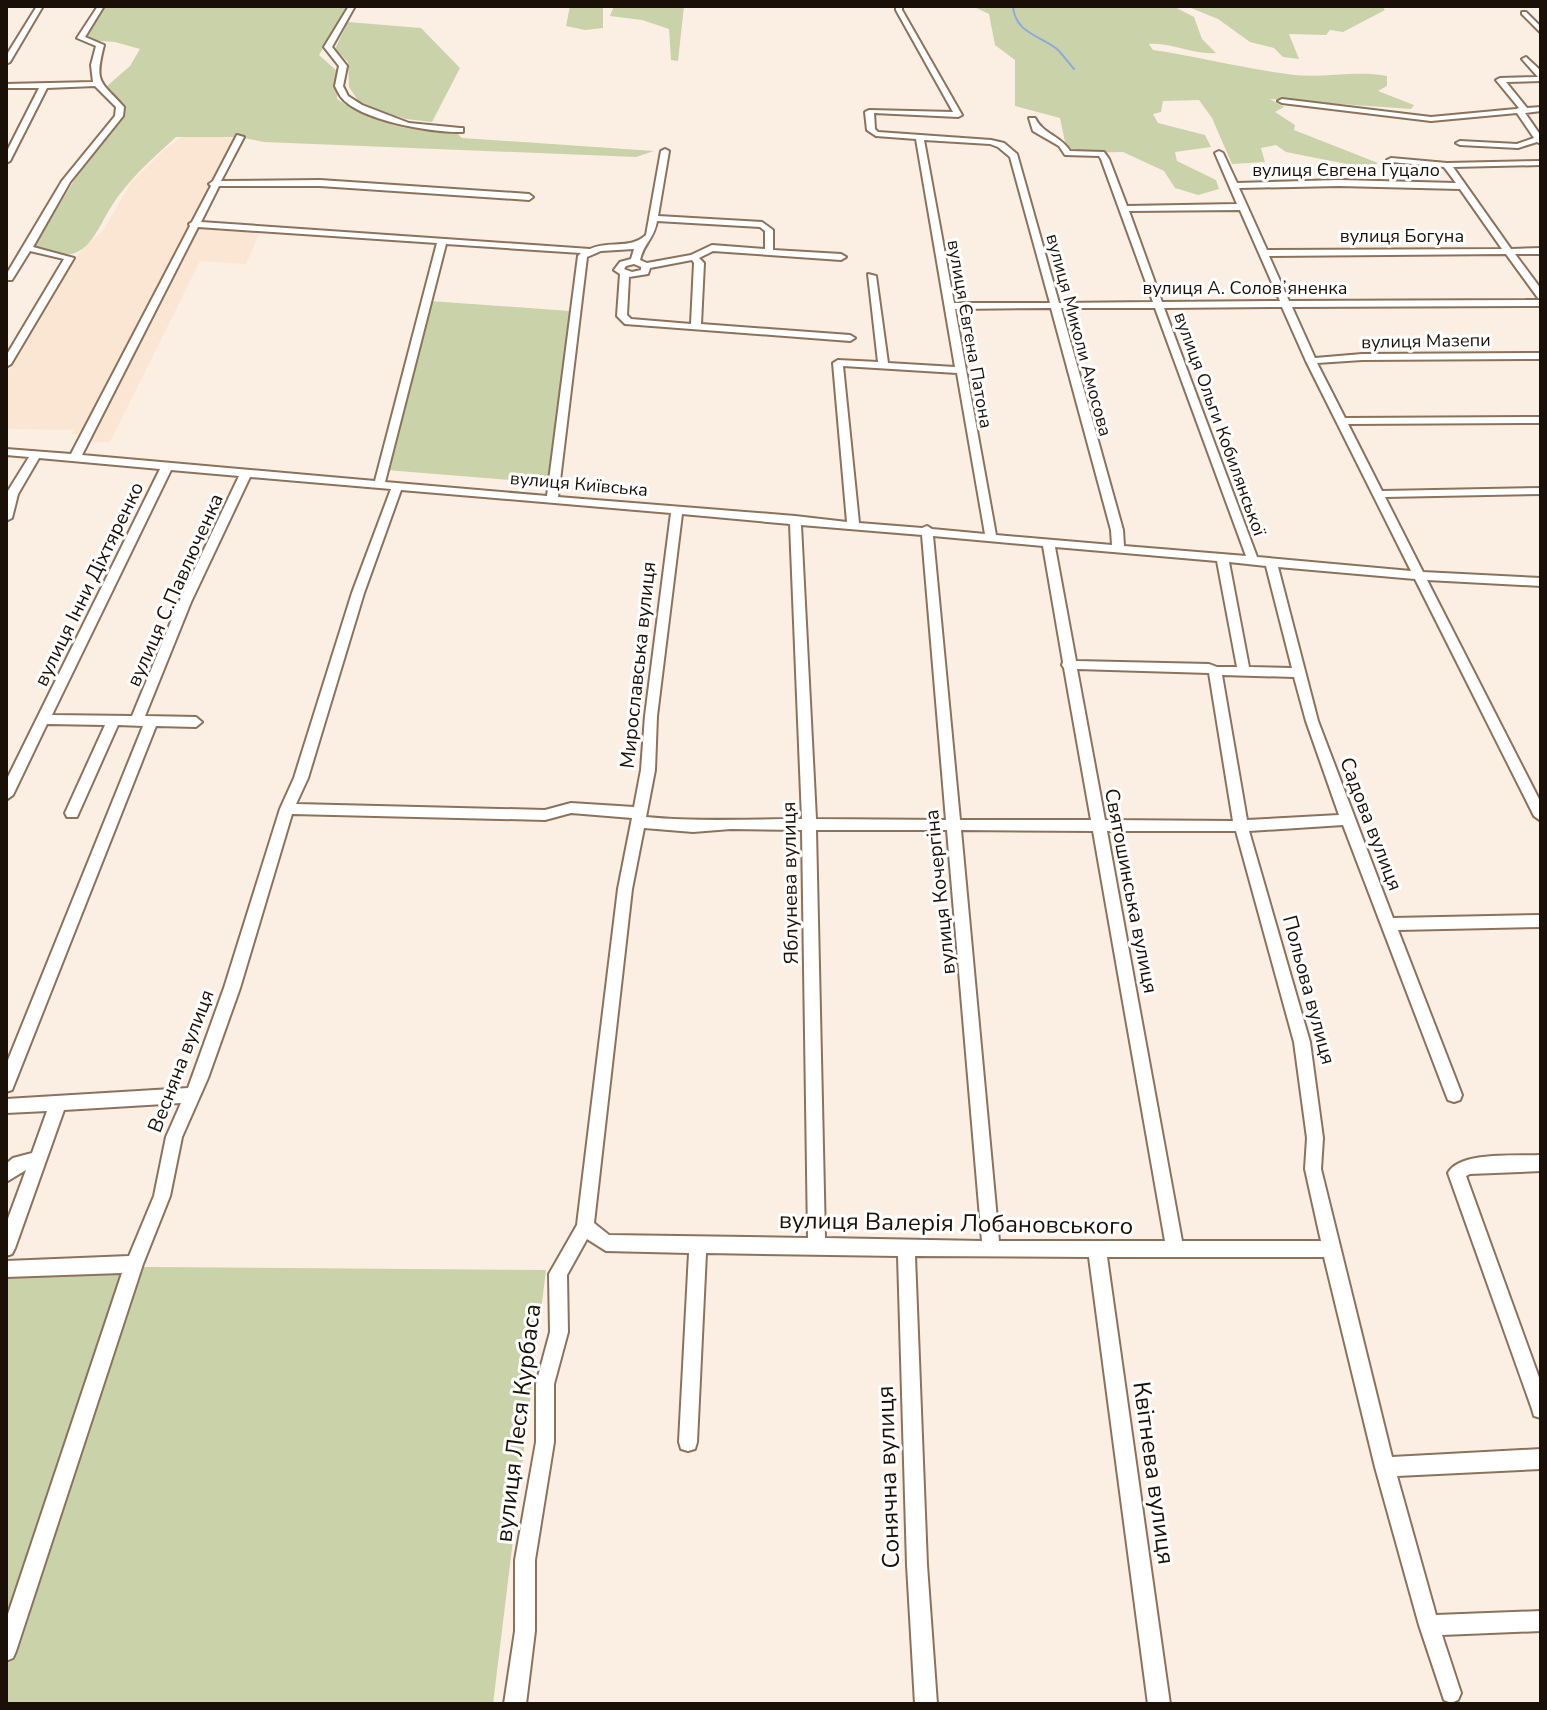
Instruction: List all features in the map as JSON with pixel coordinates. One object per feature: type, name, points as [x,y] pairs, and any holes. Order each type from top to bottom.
[{"type":"street","points":[[6,62],[40,6]]},
{"type":"street","points":[[9,278],[66,181],[119,116],[120,107],[97,84],[95,65],[101,48],[81,38],[101,6]]},
{"type":"street","points":[[352,6],[328,47],[343,66],[339,86],[345,97],[359,107],[408,125],[460,130]]},
{"type":"street","points":[[899,6],[958,115],[874,111],[869,112],[869,119],[871,130],[876,134],[919,136]]},
{"type":"street","points":[[1541,13],[1521,13],[1541,31]]},
{"type":"street","points":[[1526,59],[1541,78]]},
{"type":"street","points":[[1460,143],[1518,146],[1540,140],[1500,80],[1541,78]]},
{"type":"street","points":[[6,86],[97,84]]},
{"type":"street","points":[[6,161],[44,86]]},
{"type":"street","points":[[1282,101],[1431,119],[1541,109]]},
{"type":"street","name":"вулиця Ольги Кобилянської","points":[[1032,120],[1036,129],[1062,144],[1068,153],[1101,154],[1105,159],[1253,561]]},
{"type":"street","name":"вулиця Миколи Амосова","points":[[919,136],[991,142],[1001,145],[1014,156],[1117,530],[1118,549]]},
{"type":"street","name":"вулиця Євгена Патона","points":[[919,136],[991,537]]},
{"type":"street","points":[[75,458],[213,184],[240,137]]},
{"type":"street","points":[[635,261],[639,246],[650,236],[665,151]]},
{"type":"street","points":[[1219,153],[1311,361],[1419,575],[1535,793],[1541,816]]},
{"type":"street","points":[[1391,160],[1447,165],[1541,163]]},
{"type":"street","points":[[1447,165],[1541,296]]},
{"type":"street","points":[[213,184],[320,183],[529,197]]},
{"type":"street","name":"вулиця Євгена Гуцало","points":[[1233,186],[1339,183],[1460,186]]},
{"type":"street","points":[[1122,209],[1242,207]]},
{"type":"street","points":[[653,218],[762,225],[769,230],[769,252]]},
{"type":"street","points":[[193,224],[588,251],[639,246]]},
{"type":"street","points":[[379,485],[442,242]]},
{"type":"street","points":[[6,364],[69,258],[28,248]]},
{"type":"street","points":[[646,266],[642,273],[625,274],[619,270],[621,265],[635,261],[646,266],[694,257],[712,248],[841,257]]},
{"type":"street","points":[[552,499],[583,256],[588,251]]},
{"type":"street","name":"вулиця Богуна","points":[[1263,253],[1541,251]]},
{"type":"street","points":[[694,257],[699,263],[696,327]]},
{"type":"street","points":[[625,274],[624,320],[850,338]]},
{"type":"street","points":[[871,276],[883,366]]},
{"type":"street","name":"вулиця А. Соловʼяненка","points":[[949,306],[1541,303]]},
{"type":"street","name":"вулиця Мазепи","points":[[1311,361],[1362,357],[1541,356]]},
{"type":"street","points":[[853,524],[838,363],[961,370]]},
{"type":"street","points":[[1342,421],[1541,420]]},
{"type":"street","name":"вулиця Київська","points":[[6,452],[927,530],[1253,561],[1541,582]]},
{"type":"street","points":[[6,518],[12,494],[36,455]]},
{"type":"street","name":"вулиця Інни Діхтяренко","points":[[6,795],[167,466]]},
{"type":"street","name":"вулиця С.Павлюченка","points":[[6,1085],[144,721],[185,602],[246,473]]},
{"type":"street","name":"Весняна вулиця","points":[[6,1651],[134,1264],[162,1196],[174,1137],[237,973],[358,593],[397,487]]},
{"type":"street","points":[[1378,494],[1541,491]]},
{"type":"street","name":"Мирославська вулиця","points":[[640,818],[677,511]]},
{"type":"street","name":"Яблунева вулиця","points":[[795,519],[809,825],[817,1245]]},
{"type":"street","name":"вулиця Кочергіна","points":[[927,530],[991,1249]]},
{"type":"street","name":"Святошинська вулиця","points":[[1048,542],[1175,1248]]},
{"type":"street","points":[[1222,558],[1244,671]]},
{"type":"street","name":"Садова вулиця","points":[[1271,562],[1312,721],[1347,820],[1454,1095]]},
{"type":"street","points":[[1068,665],[1299,673]]},
{"type":"street","name":"Польова вулиця","points":[[1215,671],[1241,826],[1302,1042],[1315,1138],[1313,1169],[1331,1249],[1385,1467],[1451,1693]]},
{"type":"street","points":[[44,719],[196,722]]},
{"type":"street","points":[[72,813],[114,720]]},
{"type":"street","points":[[287,809],[545,815],[571,808],[693,827],[731,824],[1241,826],[1347,820]]},
{"type":"street","name":"вулиця Леся Курбаса","points":[[515,1704],[525,1631],[525,1560],[545,1442],[545,1384],[559,1332],[558,1274],[585,1227],[625,889],[640,818]]},
{"type":"street","points":[[1388,924],[1541,921]]},
{"type":"street","points":[[6,1106],[192,1095]]},
{"type":"street","points":[[6,1248],[58,1103]]},
{"type":"street","points":[[6,1174],[19,1163],[38,1160]]},
{"type":"street","points":[[1541,1163],[1468,1166],[1456,1173],[1541,1409]]},
{"type":"street","name":"вулиця Валерія Лобановського","points":[[585,1227],[606,1243],[1097,1250],[1331,1249]]},
{"type":"street","points":[[688,1442],[698,1244]]},
{"type":"street","name":"Сонячна вулиця","points":[[906,1248],[917,1565],[926,1704]]},
{"type":"street","name":"Квітнева вулиця","points":[[1097,1250],[1159,1704]]},
{"type":"street","points":[[6,1269],[134,1264]]},
{"type":"street","points":[[1385,1467],[1541,1459]]},
{"type":"street","points":[[1429,1625],[1541,1621]]},
{"type":"shaded area","points":[[185,135],[237,138],[195,227],[261,230],[246,264],[200,261],[110,442],[78,442],[79,434],[71,434],[74,430],[6,429],[6,373],[76,256],[104,229],[130,184],[165,149]]},
{"type":"green space","points":[[97,6],[348,6],[319,55],[338,72],[337,99],[365,114],[394,123],[455,131],[462,138],[654,151],[636,157],[264,142],[239,137],[176,137],[126,186],[89,243],[80,251],[53,253],[34,246],[119,107],[106,87],[130,66],[140,49],[115,42],[75,39]]},
{"type":"green space","points":[[570,6],[603,6],[603,28],[585,30],[566,26]]},
{"type":"green space","points":[[614,6],[684,6],[678,61],[671,60],[669,29],[642,20],[610,16]]},
{"type":"green space","points":[[972,6],[1173,6],[1194,17],[1202,39],[1216,53],[1149,44],[1153,50],[1294,75],[1387,76],[1387,86],[1378,91],[1414,105],[1411,109],[1270,99],[1284,107],[1275,112],[1295,125],[1294,130],[1378,163],[1367,168],[1286,152],[1276,145],[1261,148],[1265,162],[1232,164],[1212,118],[1199,100],[1163,101],[1161,112],[1153,114],[1158,123],[1205,135],[1211,147],[1175,152],[1177,161],[1216,180],[1219,189],[1198,195],[1175,188],[1164,171],[1123,152],[1082,153],[1066,147],[1060,118],[1015,106],[1015,60],[995,45],[989,14]]},
{"type":"green space","points":[[1186,6],[1382,6],[1385,10],[1343,32],[1330,30],[1326,35],[1289,34],[1299,59],[1283,57],[1274,48],[1250,42],[1218,19]]},
{"type":"green space","points":[[348,22],[421,28],[460,68],[432,122],[406,119],[361,105],[349,87],[348,62],[335,49]]},
{"type":"green space","points":[[430,301],[570,311],[547,483],[386,470]]},
{"type":"green space","points":[[6,1266],[546,1270],[493,1704],[6,1704]]},
{"type":"waterway","points":[[1013,6],[1023,28],[1057,49],[1074,69]]}]
